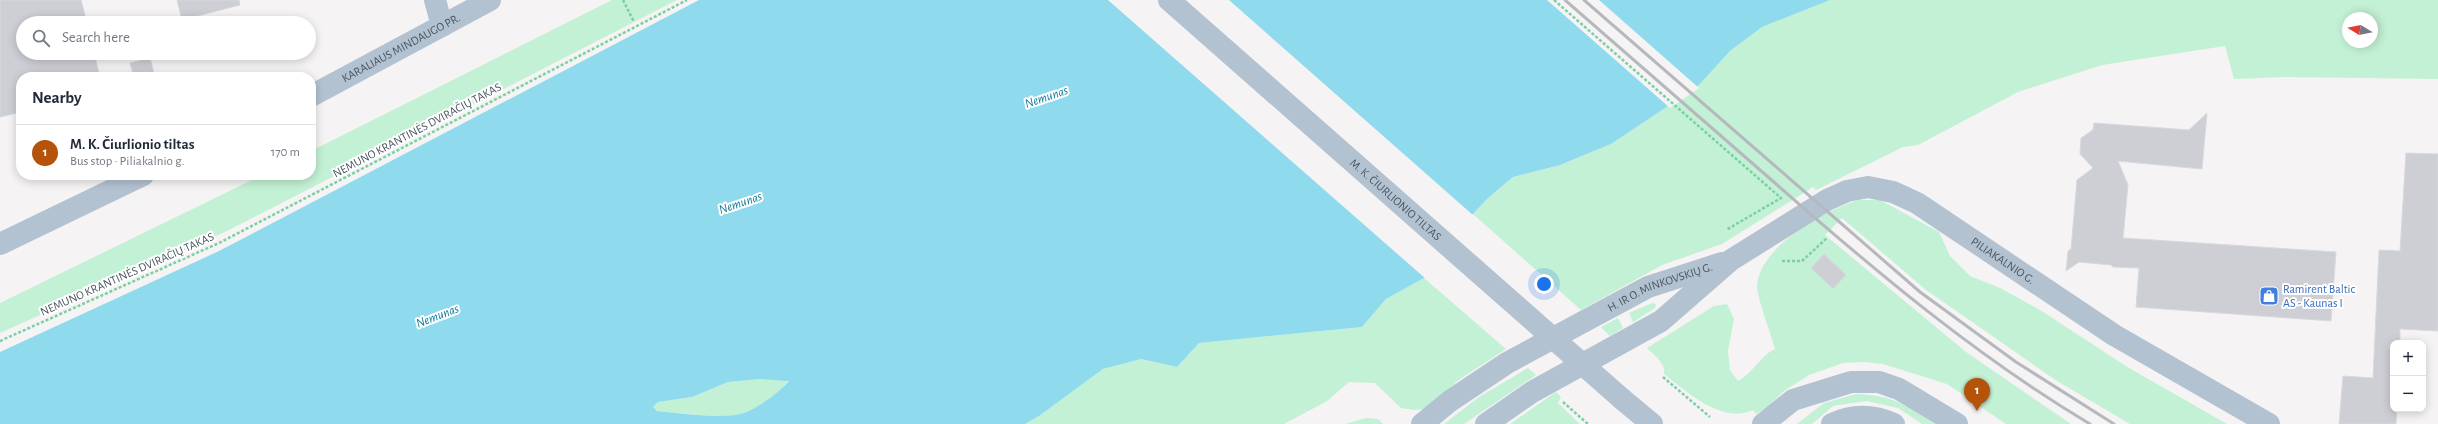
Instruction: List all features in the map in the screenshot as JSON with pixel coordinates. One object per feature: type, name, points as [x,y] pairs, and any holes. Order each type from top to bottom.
[{"type":"main road","points":[[435,0],[442,26]]},
{"type":"main road","name":"KARALIAUS MINDAUGO PR.","points":[[316,93],[490,0]]},
{"type":"main road","name":"M. K. ČIURLIONIO TILTAS","points":[[1169,0],[1652,424]]},
{"type":"main road","points":[[0,244],[133,180]]},
{"type":"main road","name":"PILIAKALNIO G.","points":[[1731,260],[1794,219],[1837,195],[1857,188],[1868,187],[1893,192],[1923,207],[2114,335],[2269,424]]},
{"type":"main road","name":"H. IR O. MINKOVSKIŲ G.","points":[[1422,424],[1450,401],[1507,363],[1648,287],[1731,260]]},
{"type":"main road","name":"H. IR O. MINKOVSKIŲ G.","points":[[1486,424],[1532,392],[1661,321],[1731,260]]},
{"type":"main road","points":[[1763,424],[1793,400],[1851,382],[1879,382],[1899,389],[1957,424]]},
{"type":"main road","points":[[1832,424],[1841,420],[1863,416],[1881,418],[1894,424]]},
{"type":"path","points":[[623,0],[634,22]]},
{"type":"path","name":"NEMUNO KRANTINĖS DVIRAČIŲ TAKAS","points":[[0,341],[220,243],[686,0]]},
{"type":"path","points":[[1554,0],[1781,198],[1726,230]]},
{"type":"path","points":[[1782,261],[1802,261],[1828,238]]},
{"type":"path","points":[[1663,377],[1710,417]]},
{"type":"path","points":[[1563,402],[1588,424]]},
{"type":"green space","points":[[612,0],[677,0],[227,231],[0,333],[0,303],[252,180],[316,180],[316,148]]},
{"type":"green space","points":[[1830,0],[2438,0],[2438,79],[2285,77],[2234,79],[2225,46],[2102,65],[2018,92],[1918,145],[1903,147],[1816,190],[1813,187],[1722,244],[1662,265],[1581,310],[1473,214],[1488,198],[1513,177],[1560,165],[1611,144],[1698,86],[1730,51],[1762,27]]},
{"type":"green space","points":[[1858,200],[1880,200],[1939,232],[1950,256],[1970,276],[2000,288],[2040,310],[2129,368],[2227,424],[2130,424],[2057,381],[1926,290],[1842,218],[1825,235],[1966,352],[2071,424],[2006,424],[1947,384],[1883,364],[1863,362],[1843,363],[1809,375],[1784,391],[1765,409],[1756,414],[1753,410],[1741,413],[1729,413],[1718,410],[1684,390],[1664,374],[1663,366],[1656,356],[1647,348],[1714,306],[1727,304],[1734,319],[1728,351],[1730,370],[1738,381],[1743,378],[1765,355],[1775,349],[1757,290],[1761,270],[1770,256],[1782,243],[1813,221],[1844,205]]},
{"type":"green space","points":[[1424,278],[1506,349],[1460,379],[1425,409],[1414,410],[1401,408],[1375,383],[1349,382],[1327,401],[1284,424],[1025,424],[1039,416],[1103,369],[1141,359],[1177,367],[1199,343],[1362,327],[1386,299]]},
{"type":"green space","points":[[1652,303],[1656,304],[1655,308],[1633,322],[1629,313]]},
{"type":"green space","points":[[1618,318],[1623,328],[1610,336],[1601,327]]},
{"type":"green space","points":[[1528,368],[1536,375],[1464,424],[1444,424],[1479,397]]},
{"type":"green space","points":[[760,379],[789,380],[767,400],[753,409],[741,414],[722,416],[699,415],[657,411],[653,407],[658,402],[692,397],[728,382]]},
{"type":"green space","points":[[1556,392],[1561,397],[1558,403],[1580,424],[1510,424]]},
{"type":"green space","points":[[1856,394],[1880,397],[1898,402],[1935,424],[1922,424],[1898,408],[1867,401],[1833,406],[1812,424],[1797,424],[1824,403]]},
{"type":"green space","points":[[1366,418],[1378,419],[1383,424],[1345,424]]},
{"type":"water","name":"Nemunas","points":[[699,0],[1830,0],[1762,27],[1730,51],[1698,86],[1611,144],[1560,165],[1513,177],[1488,198],[1473,214],[1424,278],[1386,299],[1362,327],[1199,343],[1177,367],[1141,359],[1103,369],[1039,416],[1025,424],[0,424],[0,352],[219,251]],"holes":[[[760,379],[789,381],[753,409],[740,414],[721,416],[698,415],[657,411],[653,407],[658,402],[692,397],[728,382]]]},
{"type":"pier","points":[[1108,0],[1229,0],[1474,216],[1426,279]]},
{"type":"pier","points":[[1547,0],[1599,0],[1699,88],[1670,108]]},
{"type":"building","points":[[0,0],[81,0],[85,16],[16,16],[16,60],[96,60],[99,72],[16,72],[16,113],[0,117]]},
{"type":"building","points":[[177,0],[239,0],[240,5],[197,16],[181,16]]},
{"type":"building","points":[[142,60],[151,60],[154,72],[133,72],[130,63]]},
{"type":"building","points":[[2207,113],[2202,169],[2118,161],[2128,185],[2123,238],[2336,252],[2331,321],[2136,307],[2139,268],[2113,267],[2111,265],[2079,262],[2066,271],[2068,251],[2071,249],[2077,180],[2093,168],[2080,154],[2081,138],[2093,130],[2094,123],[2189,130]]},
{"type":"building","points":[[2406,153],[2438,154],[2438,331],[2400,329],[2400,340],[2390,340],[2390,412],[2397,412],[2396,424],[2339,424],[2343,376],[2373,378],[2379,250],[2400,251]]},
{"type":"building","points":[[1824,254],[1846,275],[1833,289],[1811,268]]},
{"type":"railway","points":[[1565,0],[1812,216],[1888,280],[1966,341],[2048,398],[2090,424]]},
{"type":"railway","points":[[1584,0],[1920,292],[2016,362],[2114,424]]},
{"type":"place","name":"Ramirent Baltic AS - Kaunas I","points":[[2269,296]]},
{"type":"place","name":"M. K. Čiurlionio tiltas","points":[[1977,411]]}]
